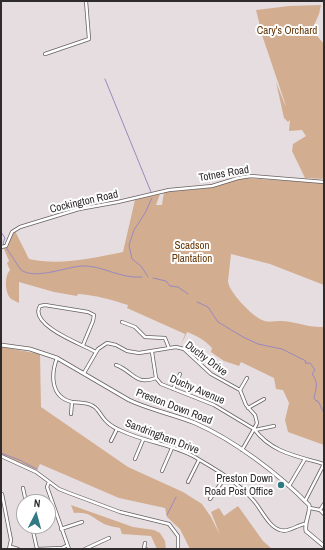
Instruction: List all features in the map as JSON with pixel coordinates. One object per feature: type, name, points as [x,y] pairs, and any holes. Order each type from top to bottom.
[{"type":"street","points":[[45,54],[89,40],[86,1]]},
{"type":"street","name":"Totnes Road","points":[[150,194],[169,190],[212,186],[233,179],[251,176],[324,182]]},
{"type":"street","name":"Cockington Road","points":[[2,247],[7,243],[12,232],[20,227],[79,209],[150,194]]},
{"type":"street","points":[[82,345],[93,321],[94,315],[88,312],[45,305],[40,306],[37,310],[38,315],[45,326],[82,345],[96,352],[84,373]]},
{"type":"street","points":[[122,322],[135,327],[145,337],[165,338],[169,348]]},
{"type":"street","name":"Duchy Drive","points":[[96,352],[102,344],[107,343],[134,352],[144,353],[169,348],[184,349],[211,374],[240,390]]},
{"type":"street","name":"Preston Down Road","points":[[1,345],[30,349],[57,358],[129,400],[202,426],[242,450],[289,486],[305,501],[310,508]]},
{"type":"street","name":"Duchy Avenue","points":[[152,352],[156,378],[166,387],[214,405],[255,429]]},
{"type":"street","name":"Sandringham Drive","points":[[57,358],[52,378],[54,387],[59,394],[72,402],[91,405],[106,421],[117,429],[143,440],[172,447],[199,460],[226,476],[254,501],[276,529],[285,531],[298,524],[305,524]]},
{"type":"street","points":[[116,365],[124,368],[131,375],[142,381],[156,378]]},
{"type":"street","points":[[173,389],[180,374]]},
{"type":"street","points":[[242,450],[255,429],[256,423],[255,415],[248,408],[240,390],[247,378]]},
{"type":"street","points":[[248,408],[264,399]]},
{"type":"street","points":[[71,414],[72,402]]},
{"type":"street","points":[[255,429],[274,426]]},
{"type":"street","points":[[111,441],[117,429]]},
{"type":"street","points":[[255,429],[274,449],[324,464],[305,501]]},
{"type":"street","points":[[135,459],[143,440]]},
{"type":"street","points":[[162,471],[172,447]]},
{"type":"street","points":[[1,456],[36,472],[59,489],[96,503],[169,524],[178,536],[178,549]]},
{"type":"street","points":[[289,486],[305,459]]},
{"type":"street","points":[[188,482],[199,460]]},
{"type":"street","points":[[210,498],[226,476]]},
{"type":"street","points":[[49,482],[47,487],[66,546],[69,549]]},
{"type":"street","points":[[23,488],[24,494]]},
{"type":"street","points":[[2,494],[7,512],[10,548],[18,549]]},
{"type":"street","points":[[320,510],[324,504]]},
{"type":"street","points":[[324,514],[320,510],[310,508],[305,524],[306,531],[311,537],[324,546]]},
{"type":"street","points":[[61,529],[82,522]]},
{"type":"street","points":[[34,534],[37,549],[62,548],[66,546]]},
{"type":"street","points":[[85,549],[109,538]]},
{"type":"street","points":[[144,549],[145,543]]},
{"type":"green space","name":"Cary's Orchard","points":[[321,5],[312,30],[324,44],[324,179],[305,178],[292,151],[293,144],[306,136],[302,130],[289,131],[290,120],[288,122],[284,118],[276,82],[286,107],[285,103],[263,38],[256,10],[289,6]]},
{"type":"green space","name":"Scadson Plantation","points":[[244,178],[324,183],[324,285],[270,264],[231,254],[228,281],[232,291],[241,303],[252,314],[264,321],[286,321],[324,327],[324,445],[288,432],[285,420],[289,403],[283,390],[276,389],[274,378],[241,362],[239,366],[224,361],[211,352],[212,348],[201,338],[187,332],[181,345],[185,334],[127,308],[128,305],[91,295],[78,294],[77,296],[54,292],[19,282],[19,303],[10,298],[7,292],[6,280],[10,270],[7,263],[9,261],[4,249],[12,233],[15,231],[29,259],[53,262],[88,259],[123,252],[135,200],[160,194],[156,205],[162,205],[164,192],[208,188]]},
{"type":"green space","points":[[2,347],[40,354],[41,407],[128,467],[183,492],[202,504],[211,517],[220,535],[211,512],[219,508],[224,516],[238,506],[263,541],[272,549],[190,549],[180,529],[167,517],[165,508],[119,498],[40,464],[37,470],[1,455]]},
{"type":"green space","points":[[71,505],[133,527],[154,530],[160,533],[165,541],[166,549],[157,549],[151,536],[122,534],[120,528],[104,524],[87,514],[74,513]]},
{"type":"waterway","points":[[105,79],[151,192]]},
{"type":"waterway","points":[[148,277],[141,266],[132,259],[129,245],[134,230],[145,213],[152,198]]},
{"type":"waterway","points":[[1,232],[5,238],[3,243],[21,270],[27,273],[34,274],[89,266],[126,276],[142,277]]},
{"type":"waterway","points":[[153,278],[166,281],[170,286],[178,287],[188,294]]},
{"type":"waterway","points":[[197,302],[208,307],[218,322],[243,337],[258,344],[282,349],[306,361],[305,363],[310,363],[315,370],[312,374],[316,383],[314,398],[318,401],[324,413]]},
{"type":"waterway","points":[[1,453],[22,461]]},
{"type":"waterway","points":[[23,462],[37,469]]},
{"type":"waterway","points":[[167,515],[176,497]]},
{"type":"place","name":"Preston Down Road Post Office","points":[[281,485]]}]
